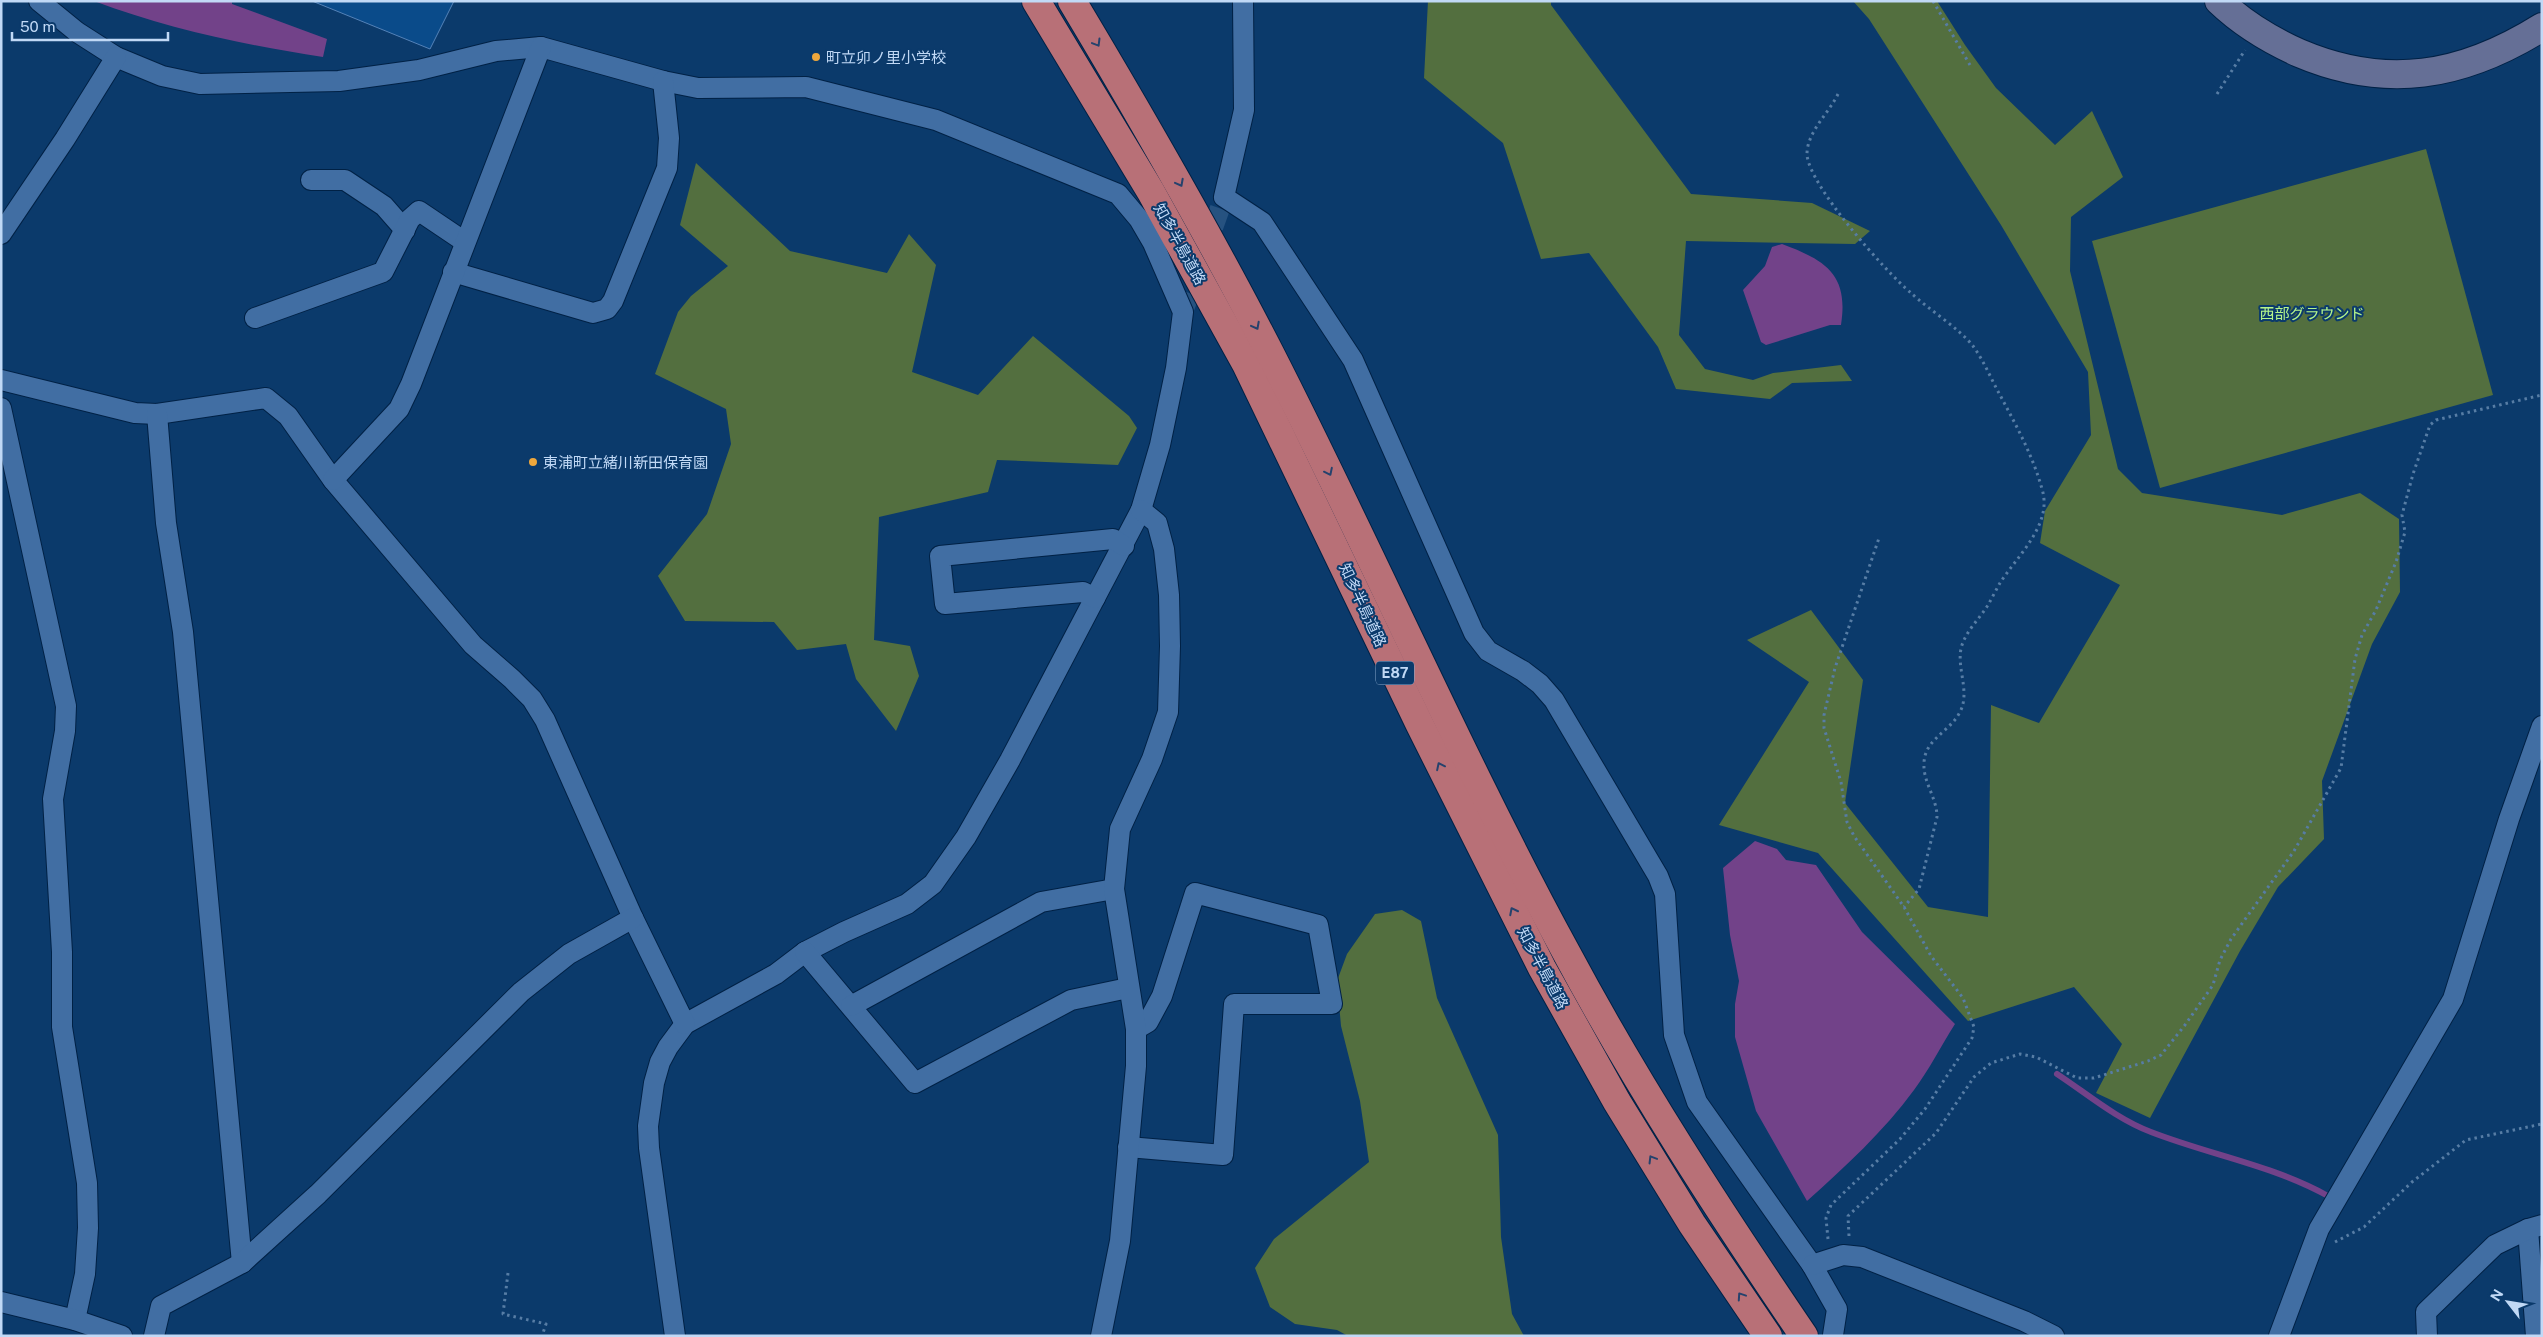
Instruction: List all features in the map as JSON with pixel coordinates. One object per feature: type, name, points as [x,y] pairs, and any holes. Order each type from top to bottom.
[{"type":"highway","name":"知多半島道路","points":[[1036,1],[1151,192],[1246,364],[1420,726],[1542,968],[1617,1102],[1692,1224],[1768,1336]]},
{"type":"highway","name":"知多半島道路","points":[[1072,1],[1175,174],[1271,354],[1505,836],[1567,954],[1641,1086],[1710,1198],[1804,1336]]},
{"type":"street","points":[[39,1],[77,32],[116,57],[162,76],[200,84],[339,81],[419,70],[496,51],[541,47],[663,81],[698,88],[806,87],[936,120],[1118,194],[1139,219],[1153,243],[1183,312],[1176,368],[1160,445],[1141,510],[1124,546],[1010,760],[966,837],[932,884],[907,904],[805,952],[776,974],[685,1024],[660,1062],[650,1102],[648,1126],[652,1177],[675,1336]]},
{"type":"street","points":[[1243,1],[1244,110],[1224,197],[1262,222],[1353,360],[1474,633],[1488,651],[1523,671],[1540,684],[1554,700],[1658,876],[1665,894],[1674,1035],[1697,1102],[1812,1265],[1837,1309],[1834,1335]]},
{"type":"street","points":[[2219,1],[2278,44],[2322,63],[2370,74],[2415,75],[2480,59],[2516,44],[2542,27]]},
{"type":"street","points":[[333,480],[398,409],[411,384],[541,47]]},
{"type":"street","points":[[1,234],[66,139],[116,57]]},
{"type":"street","points":[[453,272],[593,313],[607,309],[613,301],[667,168],[669,138],[663,81]]},
{"type":"street","points":[[311,180],[345,180],[384,206],[405,230]]},
{"type":"street","points":[[256,318],[383,272],[410,219],[419,210],[465,242]]},
{"type":"street","points":[[1,380],[135,413],[157,414],[266,398],[288,416],[333,480],[473,645],[512,679],[532,700],[546,720],[634,918],[685,1024]]},
{"type":"street","points":[[1,408],[66,706],[65,732],[53,799],[62,952],[62,1027],[87,1183],[88,1228],[85,1274],[74,1320]]},
{"type":"street","points":[[157,414],[166,523],[185,652],[242,1263]]},
{"type":"street","points":[[1101,1336],[1120,1241],[1136,1066],[1136,1029],[1128,988],[1114,889],[1120,829],[1152,759],[1168,712],[1169,595],[1164,550],[1158,523],[1141,510]]},
{"type":"street","points":[[1095,598],[1082,592],[945,604],[940,556],[1113,538],[1124,546]]},
{"type":"street","points":[[2279,1336],[2316,1239],[2362,1152],[2453,999],[2509,819],[2542,726]]},
{"type":"street","points":[[851,1006],[1041,902],[1114,889]]},
{"type":"street","points":[[1128,1147],[1223,1155],[1234,1004],[1332,1004],[1318,925],[1195,893],[1162,996],[1148,1022],[1136,1029]]},
{"type":"street","points":[[154,1336],[161,1306],[242,1263],[318,1194],[521,992],[569,954],[634,918]]},
{"type":"street","points":[[805,952],[915,1083],[1071,1000],[1128,988]]},
{"type":"street","points":[[2427,1336],[2426,1312],[2495,1245],[2535,1227],[2536,1336]]},
{"type":"street","points":[[1812,1265],[1841,1257],[1862,1257],[1920,1279],[2054,1336]]},
{"type":"street","points":[[1,1302],[74,1320],[122,1336]]},
{"type":"path","points":[[1933,1],[1970,65]]},
{"type":"path","points":[[2217,94],[2257,30]]},
{"type":"path","points":[[1838,94],[1808,143],[1807,156],[1811,169],[1821,187],[1877,259],[1910,292],[1971,344],[2026,445],[2043,490],[2044,501],[2042,520],[1999,584],[1962,646],[1964,698],[1961,711],[1956,719],[1935,739],[1925,756],[1923,765],[1937,808],[1937,817],[1918,889],[1904,907]]},
{"type":"path","points":[[1841,1257],[1848,1216],[1936,1133],[1974,1078],[1991,1062],[2020,1054],[2036,1057],[2077,1078],[2094,1078],[2148,1061],[2161,1055],[2170,1046],[2213,985],[2220,960],[2231,939],[2294,851],[2341,768],[2355,659],[2362,635],[2376,610],[2398,554],[2405,532],[2402,515],[2413,474],[2430,425],[2436,420],[2542,395]]},
{"type":"path","points":[[1841,1257],[1826,1224],[1831,1205],[1900,1139],[1925,1109],[1972,1038],[1974,1027],[1963,998],[1931,956],[1904,907],[1854,836],[1847,822],[1841,782],[1824,728],[1824,715],[1835,668],[1879,538]]},
{"type":"path","points":[[2316,1239],[2331,1243],[2342,1241],[2364,1226],[2412,1182],[2466,1140],[2542,1124]]},
{"type":"path","points":[[508,1273],[503,1314],[546,1324],[542,1336]]},
{"type":"green space","points":[[1428,1],[1551,1],[1551,5],[1691,194],[1812,203],[1870,231],[1855,244],[1686,241],[1679,335],[1705,369],[1753,380],[1773,373],[1841,365],[1852,381],[1792,383],[1770,399],[1676,389],[1658,347],[1589,253],[1541,259],[1503,143],[1424,78]]},
{"type":"green space","points":[[1853,1],[1937,1],[1965,45],[1996,88],[2055,145],[2092,111],[2123,177],[2071,217],[2070,271],[2118,469],[2142,493],[2282,515],[2360,493],[2399,519],[2400,592],[2372,644],[2322,781],[2324,839],[2278,887],[2240,951],[2150,1118],[2096,1093],[2122,1044],[2074,987],[1968,1021],[1818,853],[1719,825],[1809,682],[1747,640],[1811,610],[1863,680],[1845,803],[1928,907],[1988,917],[1991,705],[2039,723],[2120,585],[2040,543],[2045,511],[2091,435],[2088,372],[2001,225],[1869,19]]},
{"type":"green space","name":"西部グラウンド","points":[[2426,149],[2493,395],[2160,488],[2092,241]]},
{"type":"green space","points":[[696,163],[790,251],[887,273],[909,234],[936,265],[912,372],[978,395],[1033,336],[1129,416],[1137,428],[1118,465],[997,460],[988,492],[879,517],[874,640],[910,646],[919,676],[896,731],[856,679],[846,644],[797,650],[774,622],[685,621],[658,576],[707,514],[731,444],[726,409],[655,374],[678,312],[691,296],[728,266],[680,225]]},
{"type":"green space","points":[[1402,910],[1421,921],[1437,998],[1498,1135],[1501,1237],[1512,1314],[1524,1336],[1348,1336],[1337,1330],[1295,1324],[1270,1307],[1255,1268],[1274,1239],[1369,1162],[1360,1101],[1341,1026],[1337,981],[1347,954],[1375,914]]},
{"type":"shaded area","points":[[94,1],[232,1],[232,4],[327,39],[323,57],[178,28]]},
{"type":"shaded area","points":[[1782,244],[1810,256],[1831,271],[1841,293],[1843,308],[1841,325],[1830,325],[1766,345],[1761,342],[1743,290],[1765,266],[1772,247]]},
{"type":"shaded area","points":[[1755,841],[1777,849],[1786,860],[1816,865],[1862,932],[1955,1024],[1925,1074],[1890,1120],[1864,1148],[1807,1201],[1756,1111],[1735,1037],[1735,1004],[1739,981],[1730,935],[1723,868]]},
{"type":"building","points":[[312,1],[454,1],[430,49]]},
{"type":"waterway","points":[[2057,1074],[2126,1121],[2139,1127],[2173,1140],[2285,1176],[2328,1196]]},
{"type":"tunnel","points":[[1183,312],[1224,197]]},
{"type":"place","name":"町立卯ノ里小学校","points":[[816,57]]},
{"type":"place","name":"東浦町立緒川新田保育園","points":[[533,462]]}]
